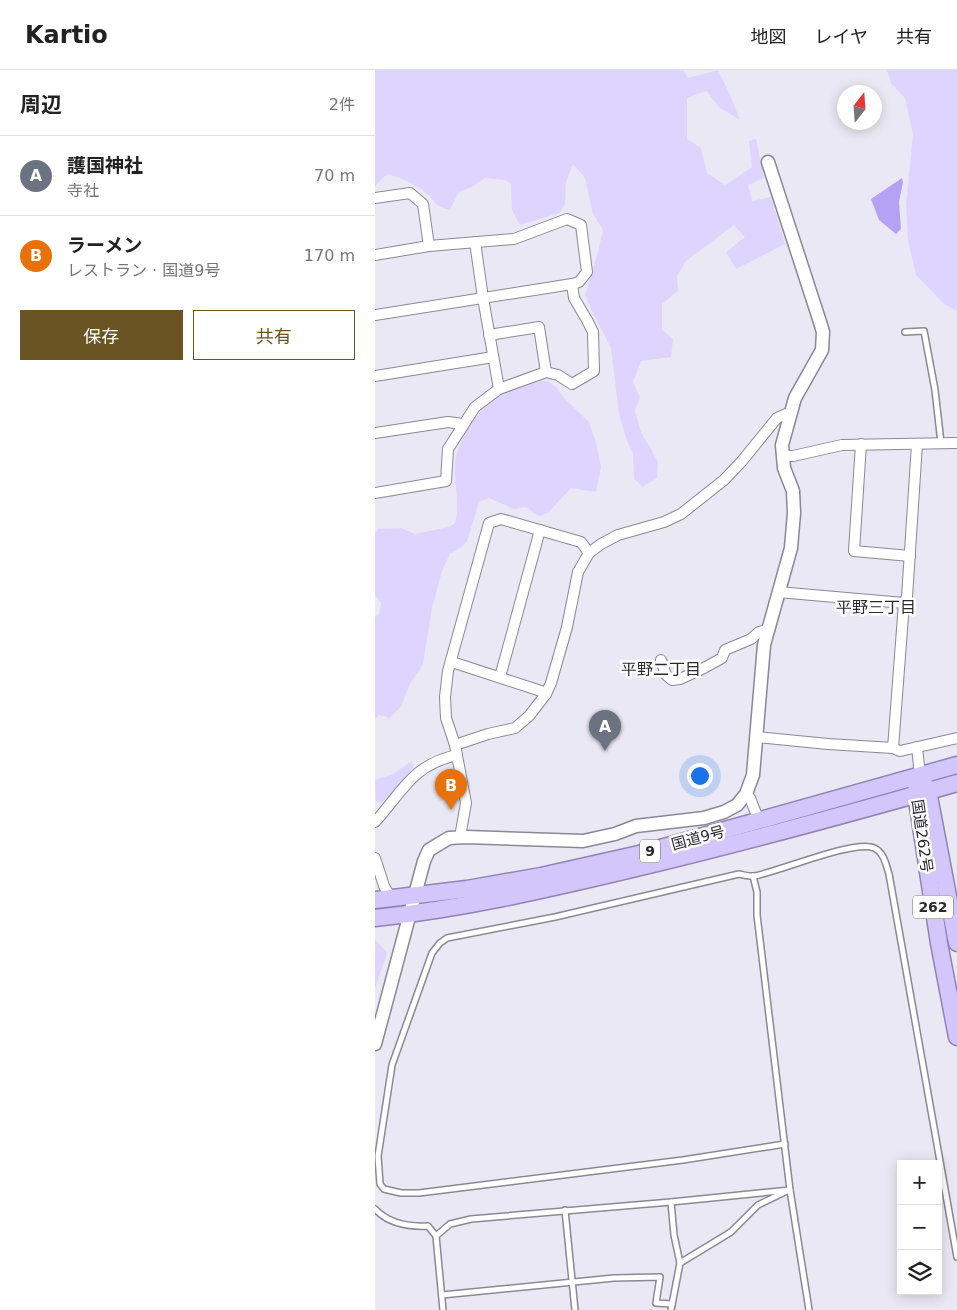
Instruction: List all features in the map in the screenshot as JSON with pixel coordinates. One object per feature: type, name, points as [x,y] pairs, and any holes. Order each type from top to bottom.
[{"type":"highway","name":"国道9号","points":[[383,899],[467,889],[541,876],[639,854],[957,765]]},
{"type":"highway","name":"国道262号","points":[[919,776],[957,941]]},
{"type":"highway","name":"国道9号","points":[[375,918],[411,914],[539,892],[753,840],[957,783]]},
{"type":"highway","name":"国道262号","points":[[922,792],[939,943],[957,1037]]},
{"type":"street","points":[[375,1044],[380,1007],[411,914],[424,861],[429,850],[449,838],[460,837],[564,841],[594,840],[637,826],[704,818],[724,812],[737,805],[746,794],[753,774],[763,645],[791,548],[795,503],[793,491],[784,468],[782,445],[795,398],[819,357],[823,342],[823,332],[768,162]]},
{"type":"street","points":[[375,198],[410,193],[423,204],[429,246]]},
{"type":"street","points":[[375,255],[429,246],[514,239],[567,219],[581,226],[587,272],[579,282],[572,284],[375,315]]},
{"type":"street","points":[[475,242],[499,389]]},
{"type":"street","points":[[375,493],[446,482],[447,449],[475,407],[499,389],[546,372],[558,375],[572,384],[594,371],[593,332],[574,298],[572,284]]},
{"type":"street","points":[[489,334],[539,326],[546,372]]},
{"type":"street","points":[[375,376],[493,357]]},
{"type":"street","points":[[375,822],[418,771],[488,734],[515,728],[529,716],[546,694],[551,683],[567,626],[578,572],[589,553],[601,544],[618,536],[664,522],[681,514],[743,461],[777,418],[786,414],[789,415]]},
{"type":"street","points":[[375,433],[448,422],[463,424]]},
{"type":"street","points":[[782,456],[793,456],[833,447],[861,444],[955,444],[957,454]]},
{"type":"street","points":[[861,444],[854,551],[910,556]]},
{"type":"street","points":[[893,748],[904,602],[907,597],[917,444]]},
{"type":"street","points":[[460,837],[466,803],[456,750],[447,718],[445,697],[448,671],[489,523],[501,519],[581,542],[589,553]]},
{"type":"street","points":[[500,677],[540,530]]},
{"type":"street","points":[[778,592],[904,602]]},
{"type":"street","points":[[661,660],[666,675],[672,680],[680,679],[722,658],[725,650],[751,639],[759,632],[767,630]]},
{"type":"street","points":[[451,662],[546,694]]},
{"type":"street","points":[[756,737],[893,748],[900,752],[957,738]]},
{"type":"street","points":[[917,747],[919,776]]},
{"type":"street","points":[[746,794],[750,798],[759,821]]},
{"type":"street","points":[[375,858],[385,886],[383,899]]},
{"type":"street","points":[[939,943],[957,941]]},
{"type":"lane","points":[[905,332],[924,331],[935,390],[941,444]]},
{"type":"lane","points":[[785,1144],[683,1160],[419,1193],[401,1193],[377,1186],[378,1156],[392,1065],[432,953],[447,938],[555,917],[739,874],[753,876],[861,846],[872,847],[878,850],[884,858],[889,874],[957,1257]]},
{"type":"lane","points":[[753,876],[757,892],[757,915],[790,1190],[809,1310]]},
{"type":"lane","points":[[436,1236],[450,1224],[471,1219],[790,1190]]},
{"type":"lane","points":[[680,1263],[731,1232],[758,1205],[790,1190]]},
{"type":"lane","points":[[442,1296],[614,1278],[660,1277],[657,1303],[671,1307],[680,1263],[674,1235],[671,1202]]},
{"type":"lane","points":[[375,1209],[389,1221],[417,1227],[428,1226],[436,1236],[443,1310]]},
{"type":"lane","points":[[565,1210],[575,1310]]},
{"type":"shaded area","points":[[375,70],[683,70],[688,78],[718,70],[740,120],[720,108],[706,91],[687,98],[687,139],[701,148],[707,173],[725,185],[752,167],[749,141],[756,139],[764,178],[748,185],[752,201],[771,197],[785,244],[736,269],[726,252],[745,237],[734,225],[686,261],[677,276],[678,291],[662,304],[662,330],[673,339],[671,357],[641,361],[633,382],[640,397],[635,411],[641,432],[658,462],[657,478],[643,487],[634,479],[633,453],[627,441],[619,414],[611,348],[585,295],[603,230],[593,214],[585,178],[573,164],[566,182],[565,204],[559,213],[520,225],[512,210],[511,184],[505,180],[485,178],[472,187],[459,192],[450,210],[437,205],[430,196],[417,186],[387,174],[375,186]]},
{"type":"shaded area","points":[[887,70],[957,70],[957,311],[944,304],[916,275],[908,241],[906,205],[913,134],[905,98],[891,83]]},
{"type":"shaded area","points":[[902,178],[899,202],[901,229],[896,234],[879,220],[871,199]]},
{"type":"shaded area","points":[[541,381],[547,381],[557,388],[564,398],[589,422],[601,467],[596,492],[571,488],[548,513],[539,516],[526,507],[514,509],[489,498],[479,502],[467,541],[463,546],[450,554],[442,571],[432,608],[423,664],[410,684],[401,706],[390,718],[379,715],[375,719],[375,617],[379,614],[381,603],[375,595],[375,533],[378,529],[401,528],[415,534],[449,527],[455,523],[457,510],[456,459],[463,437],[469,427],[483,409],[501,395]]},
{"type":"shaded area","points":[[412,761],[413,767],[401,785],[381,803],[376,801],[375,780],[393,774]]},
{"type":"shaded area","points":[[375,939],[387,953],[375,988]]},
{"type":"place","name":"護国神社","points":[[605,751]]},
{"type":"place","name":"ラーメン","points":[[451,810]]},
{"type":"district","name":"平野三丁目","points":[[876,607]]},
{"type":"district","name":"平野二丁目","points":[[661,669]]}]
